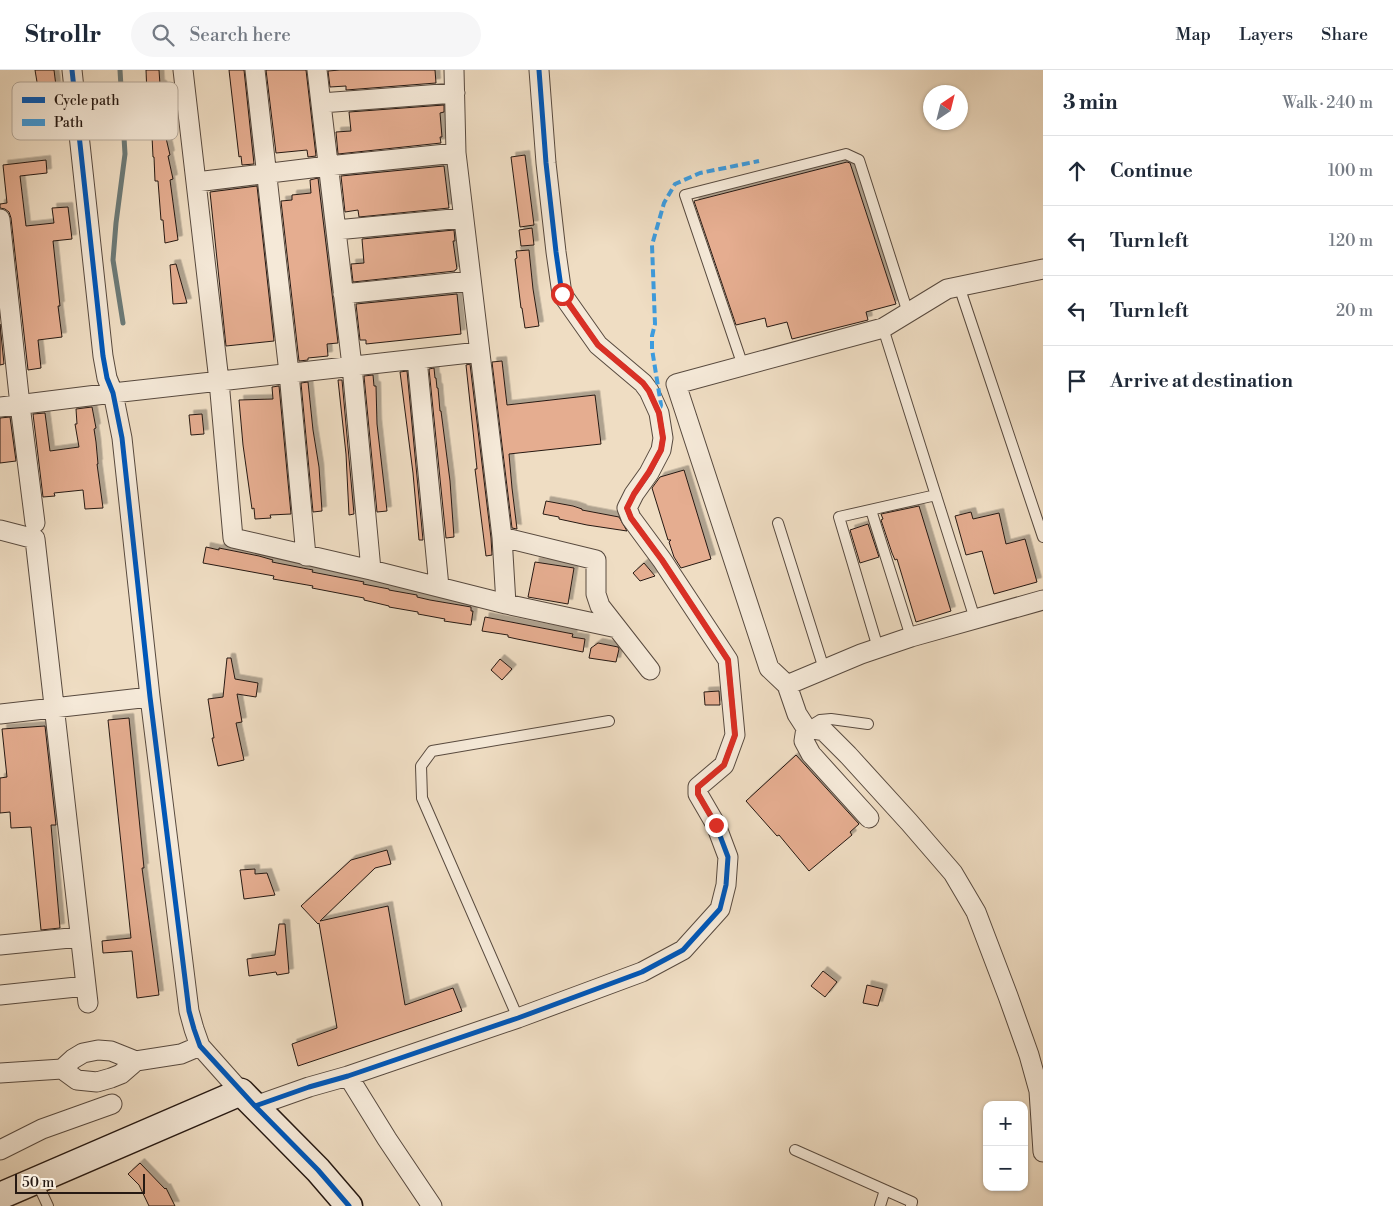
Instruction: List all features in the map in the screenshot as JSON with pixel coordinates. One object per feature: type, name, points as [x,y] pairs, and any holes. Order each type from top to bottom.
[{"type":"street","points":[[183,70],[219,381],[233,538],[506,604],[617,628]]},
{"type":"street","points":[[255,70],[289,373],[306,556]]},
{"type":"street","points":[[317,70],[352,366],[371,570]]},
{"type":"street","points":[[454,70],[456,154],[502,537],[506,604]]},
{"type":"street","points":[[0,1196],[36,1180],[248,1099],[348,1076],[518,1018],[642,972],[683,950],[720,909],[726,885],[728,858],[716,825],[698,794],[698,787],[724,765],[735,735],[728,660],[662,560],[631,518],[627,508],[661,450],[663,438],[659,413],[649,391],[643,383],[598,345],[562,294],[546,164],[539,70]]},
{"type":"street","points":[[321,103],[454,93]]},
{"type":"street","points":[[80,140],[106,378],[113,393],[122,438],[150,697],[189,1011],[200,1046],[248,1099],[318,1170],[348,1206]]},
{"type":"street","points":[[196,182],[328,166],[456,154]]},
{"type":"street","points":[[0,218],[35,523]]},
{"type":"street","points":[[336,230],[463,218]]},
{"type":"street","points":[[869,818],[811,754],[804,741],[806,728],[797,714],[786,685],[769,668],[676,384],[883,328],[947,289],[1043,269]]},
{"type":"street","points":[[343,294],[470,281]]},
{"type":"street","points":[[0,407],[479,352]]},
{"type":"street","points":[[417,359],[439,587]]},
{"type":"street","points":[[0,530],[35,539],[87,994],[0,995]]},
{"type":"street","points":[[502,537],[596,560],[596,594],[600,606],[650,670]]},
{"type":"street","points":[[786,685],[878,648],[911,637],[1043,600]]},
{"type":"street","points":[[0,714],[150,697]]},
{"type":"street","points":[[806,728],[824,731],[831,736],[953,873],[976,912],[1029,1055],[1039,1091],[1043,1152]]},
{"type":"street","points":[[1,940],[80,937]]},
{"type":"street","points":[[62,1069],[73,1058],[83,1053],[98,1050],[111,1051],[136,1061],[181,1054],[200,1046]]},
{"type":"street","points":[[0,1073],[62,1069],[77,1080],[97,1082],[121,1074],[136,1061]]},
{"type":"street","points":[[348,1076],[432,1206]]},
{"type":"street","points":[[0,1150],[42,1129],[112,1104]]},
{"type":"lane","points":[[743,366],[685,195],[846,154],[859,160],[908,313]]},
{"type":"lane","points":[[959,286],[1043,537]]},
{"type":"lane","points":[[883,328],[975,619]]},
{"type":"lane","points":[[878,648],[839,517],[936,495]]},
{"type":"lane","points":[[871,510],[911,637]]},
{"type":"lane","points":[[778,523],[824,669]]},
{"type":"lane","points":[[806,728],[820,720],[831,719],[868,724]]},
{"type":"lane","points":[[518,1018],[422,798],[421,766],[432,751],[609,721]]},
{"type":"lane","points":[[795,1150],[912,1202],[911,1206]]},
{"type":"lane","points":[[36,1180],[48,1206]]},
{"type":"lane","points":[[880,1206],[885,1190]]},
{"type":"building","points":[[35,70],[54,70],[56,82],[37,82]]},
{"type":"building","points":[[146,70],[159,70],[160,82],[146,82]]},
{"type":"building","points":[[229,70],[244,70],[254,164],[242,165],[241,156],[239,157]]},
{"type":"building","points":[[266,70],[306,70],[316,156],[308,157],[307,150],[276,153]]},
{"type":"building","points":[[435,70],[436,83],[346,90],[346,86],[330,87],[328,71]]},
{"type":"building","points":[[444,105],[444,112],[440,113],[441,143],[338,154],[336,132],[351,131],[349,112]]},
{"type":"building","points":[[152,140],[166,140],[173,179],[170,180],[178,240],[165,243],[158,181],[155,181]]},
{"type":"building","points":[[525,155],[534,225],[520,227],[511,157]]},
{"type":"building","points":[[46,160],[47,173],[20,176],[26,226],[54,223],[52,208],[68,207],[72,239],[53,241],[62,337],[38,340],[41,368],[28,370],[11,218],[9,212],[0,208],[0,204],[7,203],[3,165]]},
{"type":"building","points":[[847,162],[850,163],[896,304],[866,312],[868,320],[792,339],[787,322],[767,327],[765,318],[736,325],[694,201]]},
{"type":"building","points":[[444,166],[449,208],[359,217],[358,210],[345,212],[341,176]]},
{"type":"building","points":[[318,178],[338,343],[327,344],[328,356],[299,361],[281,201],[292,200],[292,195],[311,193],[310,180]]},
{"type":"building","points":[[257,186],[274,341],[226,346],[210,192]]},
{"type":"building","points":[[532,228],[534,245],[521,246],[519,230]]},
{"type":"building","points":[[454,230],[455,241],[453,241],[457,269],[455,271],[353,282],[351,264],[364,263],[362,239]]},
{"type":"building","points":[[529,250],[539,326],[525,328],[515,259],[517,258],[516,251]]},
{"type":"building","points":[[176,264],[187,303],[173,304],[170,265]]},
{"type":"building","points":[[457,294],[461,334],[366,344],[366,340],[360,340],[356,304]]},
{"type":"building","points":[[0,324],[4,364],[0,365]]},
{"type":"building","points":[[502,361],[507,405],[595,395],[601,444],[509,454],[517,529],[512,528],[492,362]]},
{"type":"building","points":[[470,364],[491,538],[492,555],[486,556],[475,469],[477,469],[466,365]]},
{"type":"building","points":[[434,368],[450,481],[454,537],[446,538],[429,369]]},
{"type":"building","points":[[407,371],[423,540],[419,540],[413,473],[400,372]]},
{"type":"building","points":[[373,375],[374,386],[376,386],[377,424],[387,511],[377,512],[364,376]]},
{"type":"building","points":[[338,380],[342,380],[354,514],[349,515],[346,454]]},
{"type":"building","points":[[308,382],[319,467],[322,511],[313,512],[301,383]]},
{"type":"building","points":[[279,386],[291,514],[270,515],[271,518],[255,519],[243,445],[239,400],[273,399],[272,387]]},
{"type":"building","points":[[92,407],[96,428],[94,429],[97,464],[103,508],[85,509],[83,490],[54,493],[55,496],[43,497],[33,414],[45,413],[50,451],[79,447],[75,424],[77,424],[76,409]]},
{"type":"building","points":[[202,414],[204,434],[191,435],[189,415]]},
{"type":"building","points":[[10,417],[16,461],[0,463],[0,418]]},
{"type":"building","points":[[684,470],[711,559],[681,568],[674,557],[669,542],[671,540],[668,540],[652,488],[660,477]]},
{"type":"building","points":[[546,501],[619,517],[627,531],[587,525],[543,514]]},
{"type":"building","points":[[919,506],[951,611],[916,622],[897,559],[895,560],[892,553],[881,520],[883,519],[881,514]]},
{"type":"building","points":[[971,512],[973,519],[999,513],[1006,544],[1025,539],[1037,582],[994,594],[982,551],[966,555],[955,516]]},
{"type":"building","points":[[868,524],[879,557],[860,563],[850,530]]},
{"type":"building","points":[[206,547],[259,556],[273,560],[272,562],[313,570],[312,572],[364,582],[363,584],[417,595],[417,597],[430,600],[471,607],[471,611],[473,611],[471,625],[444,621],[445,619],[389,607],[364,600],[364,598],[312,588],[313,586],[273,579],[274,576],[203,563]]},
{"type":"building","points":[[535,562],[574,568],[568,604],[528,597]]},
{"type":"building","points":[[644,563],[655,576],[640,581],[633,573]]},
{"type":"building","points":[[485,617],[573,634],[572,637],[585,639],[583,652],[482,631]]},
{"type":"building","points":[[598,643],[618,647],[616,662],[589,658],[591,648]]},
{"type":"building","points":[[227,658],[231,658],[235,679],[258,683],[256,697],[237,694],[242,722],[236,723],[244,760],[218,766],[212,738],[214,738],[208,699],[223,697]]},
{"type":"building","points":[[500,659],[512,669],[502,680],[491,670]]},
{"type":"building","points":[[719,691],[720,705],[705,705],[704,692]]},
{"type":"building","points":[[129,718],[144,868],[142,868],[159,995],[137,998],[132,951],[103,953],[102,941],[131,938],[108,720]]},
{"type":"building","points":[[45,726],[56,825],[51,825],[60,928],[41,930],[31,827],[11,828],[10,812],[0,813],[0,778],[7,777],[2,729]]},
{"type":"building","points":[[796,755],[859,824],[850,832],[852,835],[809,871],[779,835],[777,836],[746,801]]},
{"type":"building","points":[[387,850],[391,864],[375,868],[320,921],[388,906],[405,1005],[453,988],[462,1011],[298,1066],[292,1044],[337,1028],[319,923],[301,906],[351,860]]},
{"type":"building","points":[[255,869],[255,874],[267,873],[275,895],[244,899],[240,870]]},
{"type":"building","points":[[279,924],[285,924],[289,973],[277,975],[276,972],[249,976],[247,959],[275,955]]},
{"type":"building","points":[[823,971],[837,982],[825,997],[811,986]]},
{"type":"building","points":[[867,985],[883,989],[878,1006],[863,1003]]},
{"type":"building","points":[[140,1163],[166,1188],[175,1206],[149,1206],[139,1185],[128,1174]]},
{"type":"waterway","points":[[40,70],[41,82]]},
{"type":"waterway","points":[[120,70],[121,82]]},
{"type":"waterway","points":[[123,323],[113,260],[125,154],[124,140]]},
{"type":"marked path","points":[[660,408],[652,349],[652,336],[655,324],[652,245],[664,203],[675,184],[700,173],[759,161]]},
{"type":"cycle path","points":[[72,70],[73,82]]},
{"type":"cycle path","points":[[255,1106],[518,1018],[642,972],[683,950],[720,909],[726,885],[728,857],[716,825],[698,794],[698,787],[724,765],[735,735],[728,660],[662,560],[631,518],[627,508],[661,450],[663,438],[659,413],[649,391],[643,383],[598,345],[562,294],[546,163],[539,70]]},
{"type":"cycle path","points":[[80,140],[103,356],[122,438],[150,697],[189,1011],[200,1046],[255,1106],[318,1170],[349,1206]]},
{"type":"route","points":[[562,294],[598,345],[643,383],[649,391],[659,413],[663,438],[661,450],[627,508],[631,518],[662,560],[728,660],[735,735],[724,765],[698,787],[698,794],[716,825]]}]
